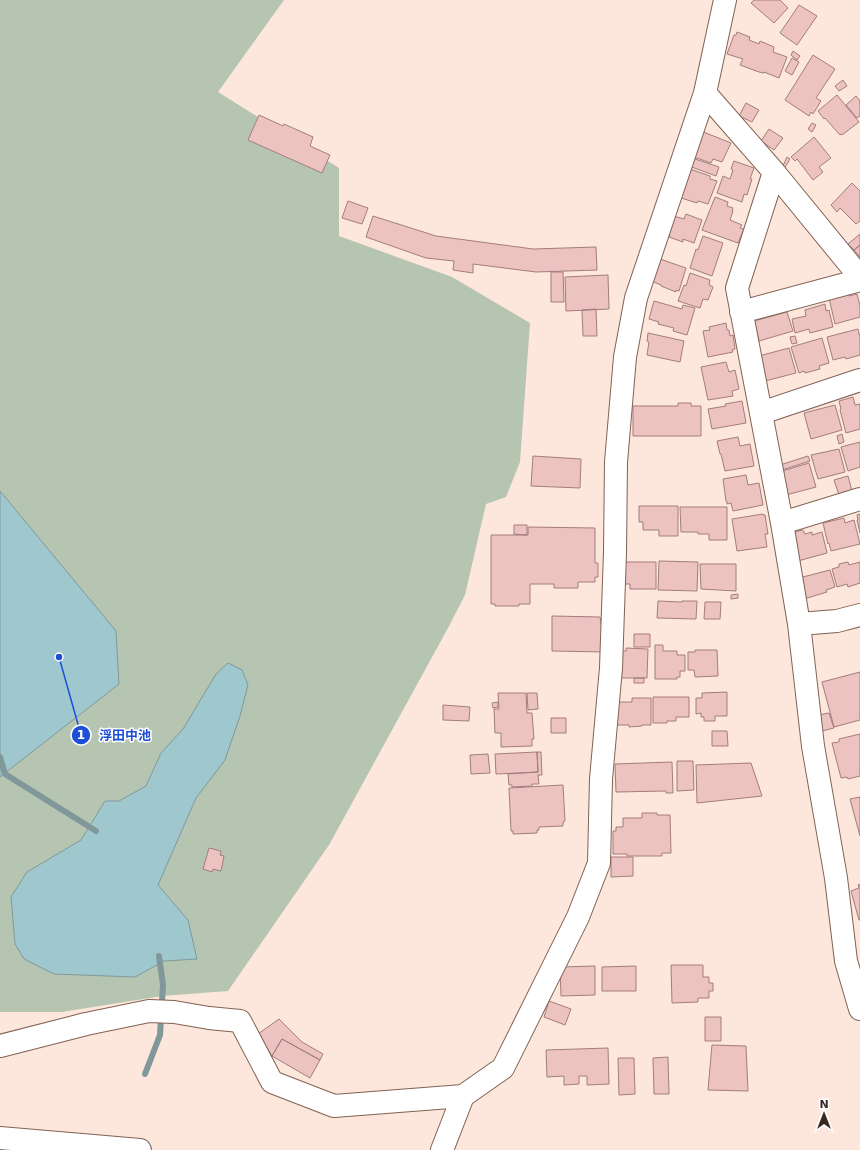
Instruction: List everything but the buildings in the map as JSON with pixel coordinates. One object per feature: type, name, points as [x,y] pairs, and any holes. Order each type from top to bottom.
[{"type":"main road","points":[[0,1046],[86,1024],[149,1011],[174,1012],[209,1018],[240,1021],[272,1082],[334,1106],[463,1096],[503,1068],[578,917],[599,863],[601,779],[611,652],[615,552],[616,462],[625,357],[636,298],[705,93],[725,0]]},
{"type":"main road","points":[[705,93],[774,172],[860,278],[741,312]]},
{"type":"main road","points":[[774,172],[737,288],[782,523],[798,624],[813,746],[836,878],[846,961],[860,1009]]},
{"type":"main road","points":[[761,413],[860,380]]},
{"type":"main road","points":[[782,523],[860,499]]},
{"type":"main road","points":[[798,624],[837,622],[860,615]]},
{"type":"main road","points":[[442,1150],[463,1096]]},
{"type":"main road","points":[[0,1138],[140,1150]]},
{"type":"green space","points":[[0,0],[284,0],[218,92],[339,168],[339,236],[452,277],[530,323],[520,462],[506,497],[486,504],[465,595],[329,845],[228,991],[162,996],[62,1012],[0,1012]]},
{"type":"water","points":[[0,491],[116,631],[119,684],[0,777]]},
{"type":"water","points":[[228,663],[242,670],[248,685],[240,716],[225,760],[196,798],[158,885],[188,920],[197,959],[164,961],[135,977],[54,974],[24,959],[15,944],[11,897],[27,872],[81,840],[105,801],[119,801],[146,786],[161,753],[183,729],[216,674]]},
{"type":"waterway","points":[[0,757],[5,774],[96,831]]},
{"type":"waterway","points":[[145,1074],[160,1035],[163,985],[159,956]]},
{"type":"place","name":"浮田中池","points":[[59,657]]}]
